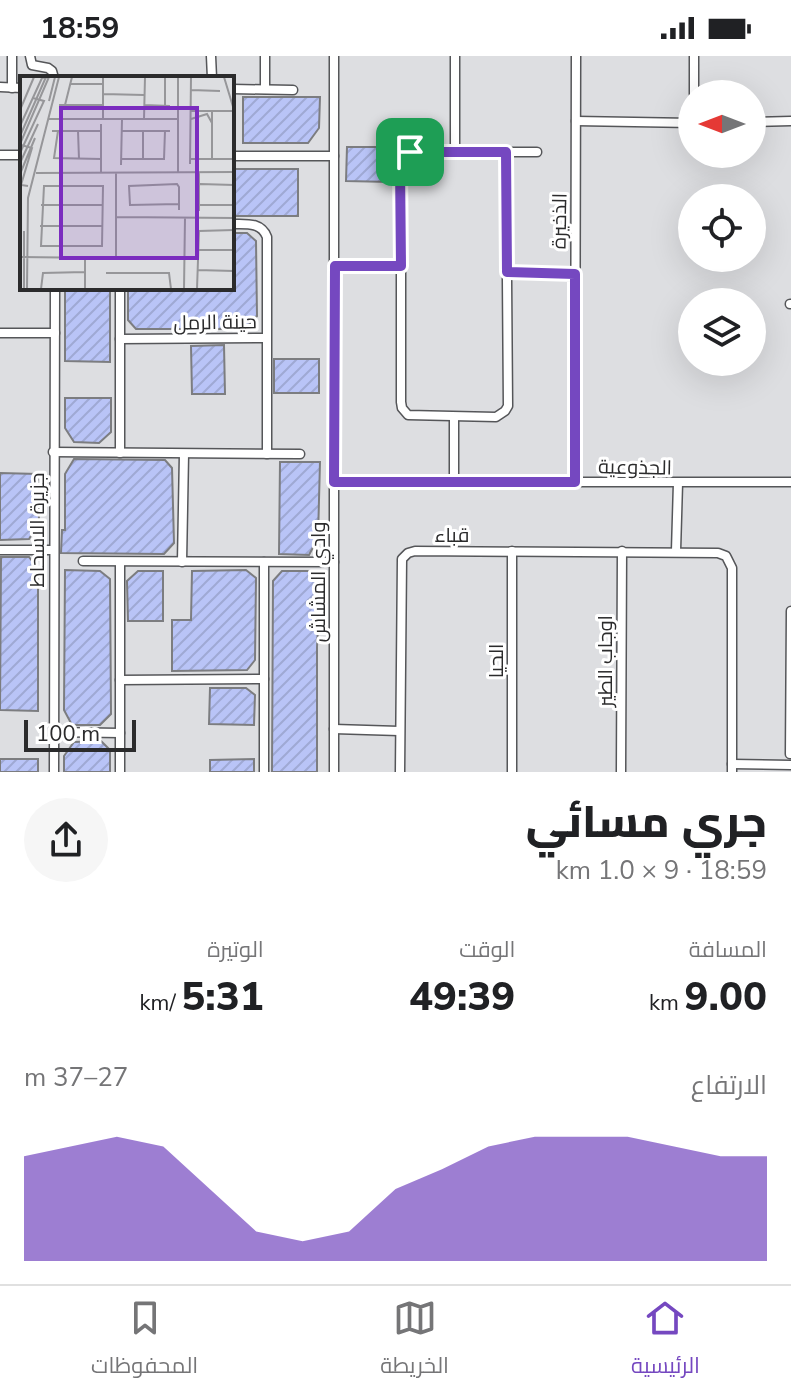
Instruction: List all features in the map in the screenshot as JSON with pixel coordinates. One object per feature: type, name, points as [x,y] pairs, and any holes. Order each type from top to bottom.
[{"type":"street","points":[[0,87],[17,88],[12,56]]},
{"type":"street","points":[[30,56],[32,65],[48,68],[53,76]]},
{"type":"street","points":[[211,56],[212,76]]},
{"type":"street","points":[[265,56],[265,89]]},
{"type":"street","name":"وادي المشاش","points":[[334,56],[334,772]]},
{"type":"street","points":[[455,56],[455,152]]},
{"type":"street","name":"الذخيرة","points":[[575,482],[576,56]]},
{"type":"street","points":[[694,56],[694,80]]},
{"type":"street","points":[[234,89],[293,90]]},
{"type":"street","points":[[576,121],[678,123]]},
{"type":"street","points":[[766,122],[791,121]]},
{"type":"street","points":[[506,152],[508,406],[496,417],[408,415],[402,408],[401,160],[413,152],[455,152],[506,152],[537,152]]},
{"type":"street","points":[[234,156],[334,156]]},
{"type":"street","name":"حينة الرمل","points":[[120,339],[266,338],[267,237],[263,229],[256,225],[234,224]]},
{"type":"street","points":[[335,266],[401,266]]},
{"type":"street","points":[[507,272],[575,274]]},
{"type":"street","name":"جزيرة الاسحاط","points":[[54,772],[55,290]]},
{"type":"street","points":[[120,290],[120,453]]},
{"type":"street","points":[[0,333],[55,333]]},
{"type":"street","points":[[266,338],[267,454]]},
{"type":"street","points":[[454,417],[454,482]]},
{"type":"street","points":[[53,452],[300,454]]},
{"type":"street","points":[[182,562],[184,454]]},
{"type":"street","name":"الجذوعية","points":[[334,482],[791,482]]},
{"type":"street","points":[[676,551],[678,483]]},
{"type":"street","points":[[0,550],[53,550]]},
{"type":"street","name":"قباء","points":[[400,772],[402,559],[415,551],[722,553],[732,568],[732,768],[791,765]]},
{"type":"street","name":"الحيا","points":[[512,551],[512,772]]},
{"type":"street","name":"اوجاب الطير","points":[[621,772],[622,551]]},
{"type":"street","points":[[83,561],[334,562]]},
{"type":"street","points":[[120,562],[120,772]]},
{"type":"street","points":[[264,562],[264,772]]},
{"type":"street","points":[[790,754],[791,611]]},
{"type":"street","points":[[120,680],[264,679]]},
{"type":"street","points":[[334,729],[399,731]]},
{"type":"street","points":[[54,732],[120,733]]},
{"type":"building","points":[[243,97],[320,97],[319,128],[308,143],[243,143]]},
{"type":"building","points":[[347,147],[383,147],[391,156],[391,182],[346,181]]},
{"type":"building","points":[[234,169],[298,169],[298,216],[234,216]]},
{"type":"building","points":[[234,233],[247,233],[256,241],[257,316],[245,329],[136,329],[128,320],[128,290],[234,290]]},
{"type":"building","points":[[65,290],[110,290],[110,362],[65,361]]},
{"type":"building","points":[[224,345],[225,394],[192,394],[191,346]]},
{"type":"building","points":[[274,359],[319,359],[319,393],[274,393]]},
{"type":"building","points":[[65,398],[111,398],[111,432],[99,443],[74,442],[65,428]]},
{"type":"building","points":[[74,459],[165,460],[172,468],[174,543],[164,554],[61,553],[62,530],[65,530],[65,474]]},
{"type":"building","points":[[280,462],[320,462],[318,538],[309,555],[279,554]]},
{"type":"building","points":[[0,473],[38,474],[39,523],[29,539],[0,540]]},
{"type":"building","points":[[1,557],[29,557],[38,569],[38,711],[0,710]]},
{"type":"building","points":[[65,570],[100,571],[110,579],[111,714],[100,725],[72,725],[64,710]]},
{"type":"building","points":[[246,570],[256,578],[255,660],[247,670],[172,671],[172,620],[191,620],[192,571]]},
{"type":"building","points":[[138,571],[163,571],[163,621],[128,621],[127,581]]},
{"type":"building","points":[[282,571],[310,571],[320,587],[317,772],[272,772],[273,581]]},
{"type":"building","points":[[210,688],[246,688],[255,695],[254,725],[209,724]]},
{"type":"building","points":[[101,741],[110,750],[110,772],[64,772],[64,756],[74,742]]},
{"type":"building","points":[[0,759],[38,759],[38,772],[0,772]]},
{"type":"building","points":[[254,759],[254,772],[210,772],[210,760]]},
{"type":"route","points":[[410,152],[506,152],[507,272],[575,274],[575,482],[334,482],[335,266],[401,266],[400,165],[403,157],[410,152]]}]
